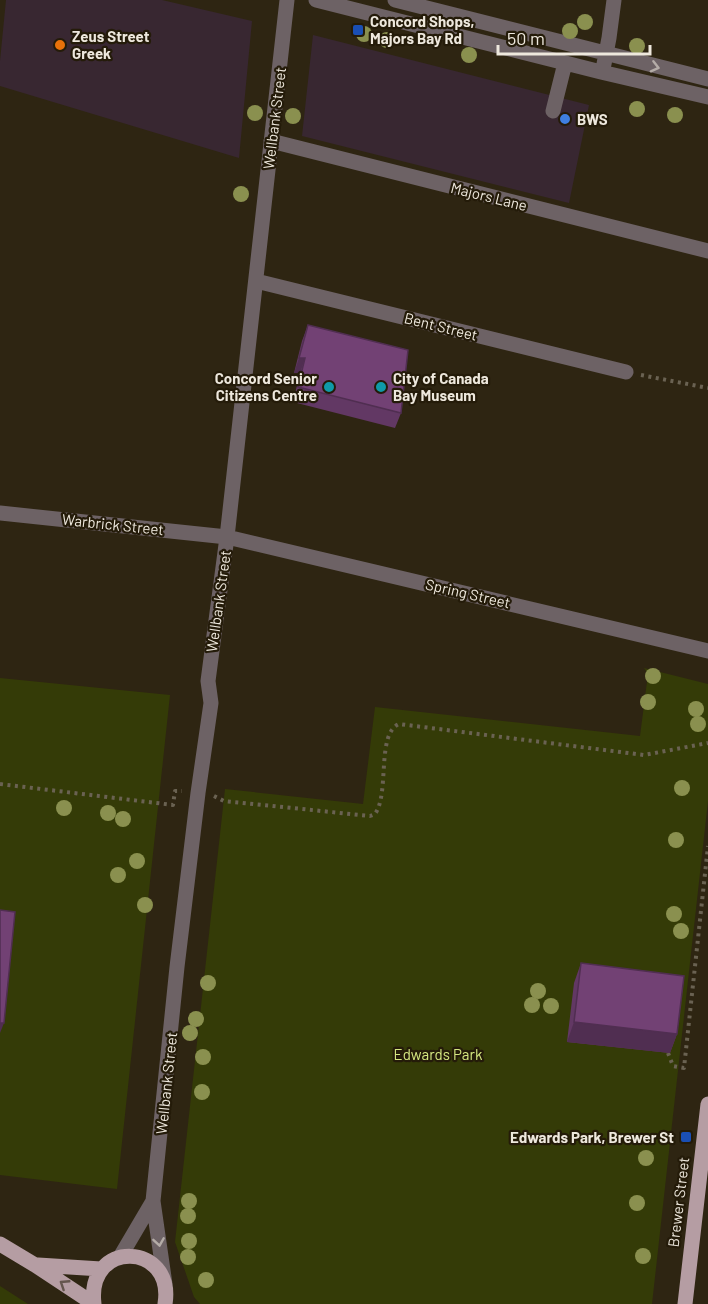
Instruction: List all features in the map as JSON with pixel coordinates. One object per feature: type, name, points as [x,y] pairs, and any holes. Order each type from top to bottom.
[{"type":"main road","name":"Brewer Street","points":[[685,1304],[708,1106]]},
{"type":"main road","points":[[0,1245],[94,1304]]},
{"type":"main road","points":[[94,1304],[95,1280],[100,1269],[120,1257],[143,1258],[153,1264],[161,1273],[167,1296]]},
{"type":"main road","points":[[35,1265],[100,1269]]},
{"type":"street","name":"Wellbank Street","points":[[167,1296],[153,1201],[178,956],[211,704],[208,681],[227,537],[287,0]]},
{"type":"street","points":[[316,0],[708,97]]},
{"type":"street","points":[[394,0],[708,79]]},
{"type":"street","points":[[601,72],[614,0]]},
{"type":"street","points":[[553,111],[565,63]]},
{"type":"street","name":"Majors Lane","points":[[271,141],[708,251]]},
{"type":"street","name":"Bent Street","points":[[256,281],[626,372]]},
{"type":"street","name":"Warbrick Street","points":[[0,513],[227,537]]},
{"type":"street","name":"Spring Street","points":[[227,537],[708,651]]},
{"type":"street","name":"Wellbank Street","points":[[120,1257],[153,1201]]},
{"type":"path","points":[[626,372],[708,388]]},
{"type":"path","points":[[215,796],[224,801],[366,816],[375,814],[381,802],[387,740],[391,730],[399,724],[644,755],[708,743]]},
{"type":"path","points":[[0,784],[173,805],[175,790]]},
{"type":"path","points":[[668,1053],[673,1066],[684,1068],[708,846]]},
{"type":"shaded area","points":[[6,0],[162,0],[252,21],[239,158],[0,86]]},
{"type":"shaded area","points":[[313,35],[589,105],[569,203],[302,136]]},
{"type":"green space","name":"Edwards Park","points":[[644,668],[708,684],[708,801],[652,1304],[200,1304],[194,1297],[175,1242],[225,789],[363,804],[375,707],[640,736],[648,674]]},
{"type":"green space","points":[[0,678],[170,695],[117,1189],[0,1175]]},
{"type":"green space","points":[[0,1286],[28,1304],[0,1304]]},
{"type":"building","points":[[308,325],[408,350],[401,413],[298,387],[305,358],[299,358]]},
{"type":"building","points":[[0,910],[15,912],[4,1023],[0,1023]]},
{"type":"building","points":[[581,963],[684,976],[677,1034],[574,1022]]},
{"type":"place","name":"Concord Shops, Majors Bay Rd","points":[[358,30]]},
{"type":"place","name":"Zeus Street Greek","points":[[60,45]]},
{"type":"place","name":"BWS","points":[[565,119]]},
{"type":"place","name":"Concord Senior Citizens Centre","points":[[329,387]]},
{"type":"place","name":"City of Canada Bay Museum","points":[[381,387]]},
{"type":"place","name":"Edwards Park, Brewer St","points":[[686,1137]]}]
